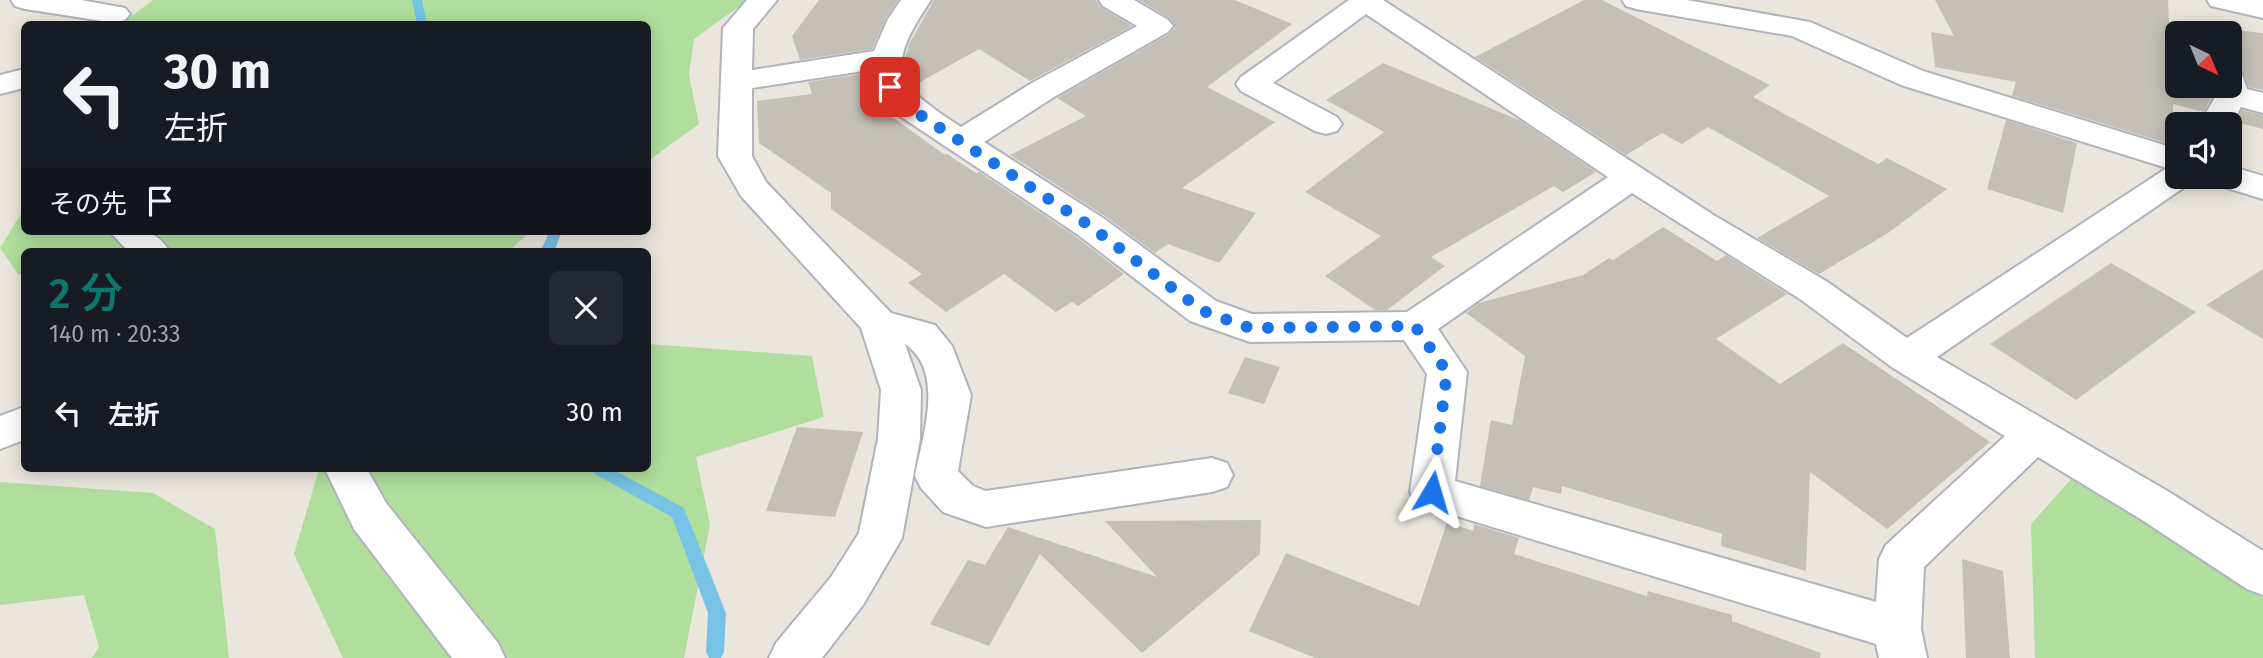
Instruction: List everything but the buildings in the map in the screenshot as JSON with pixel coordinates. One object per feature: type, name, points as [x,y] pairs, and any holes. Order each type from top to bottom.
[{"type":"street","points":[[25,0],[117,13]]},
{"type":"street","points":[[763,0],[738,28],[734,131],[736,156],[753,188],[878,323],[901,390],[899,439],[880,538],[847,591],[791,657]]},
{"type":"street","points":[[916,0],[907,10],[884,59],[890,87],[911,109],[1090,226],[1203,311],[1250,328],[1415,326],[1631,177]]},
{"type":"street","points":[[960,142],[1043,90],[1158,26],[1113,0]]},
{"type":"street","points":[[1636,0],[1800,28],[1912,78],[2165,156]]},
{"type":"street","points":[[2221,21],[2219,0],[2263,9]]},
{"type":"street","points":[[1326,124],[1252,84],[1365,1],[1703,224],[1813,290],[1907,358],[2154,505],[2263,575]]},
{"type":"street","points":[[738,81],[884,59]]},
{"type":"street","points":[[0,85],[21,79]]},
{"type":"street","points":[[2242,92],[2263,103]]},
{"type":"street","points":[[2242,181],[2263,188]]},
{"type":"street","points":[[1907,358],[2165,184]]},
{"type":"street","points":[[132,235],[147,248]]},
{"type":"street","points":[[878,323],[921,335],[938,356],[951,395],[936,476],[958,499],[986,509],[1212,475]]},
{"type":"street","points":[[1415,326],[1447,372],[1432,492],[1900,643],[1902,559],[2034,435]]},
{"type":"street","points":[[0,433],[21,424]]},
{"type":"street","points":[[348,472],[370,516],[481,658]]},
{"type":"green space","points":[[153,0],[748,0],[694,39],[689,75],[699,124],[651,159],[651,21],[125,21]]},
{"type":"green space","points":[[21,214],[21,235],[527,235],[512,248],[21,248],[21,274],[18,274],[0,248]]},
{"type":"green space","points":[[651,344],[812,356],[824,417],[696,457],[710,525],[684,658],[343,658],[294,554],[318,472],[651,472]]},
{"type":"green space","points":[[2073,477],[2232,574],[2263,598],[2263,658],[2035,658],[2031,524]]},
{"type":"green space","points":[[0,482],[153,493],[215,529],[229,658],[92,658],[99,647],[84,595],[0,605]]},
{"type":"waterway","points":[[417,0],[421,21]]},
{"type":"waterway","points":[[549,248],[554,235]]},
{"type":"waterway","points":[[603,472],[678,513],[717,613],[715,652]]},
{"type":"route","points":[[890,87],[911,109],[1090,226],[1203,311],[1250,328],[1415,326],[1447,372],[1432,492]]}]
